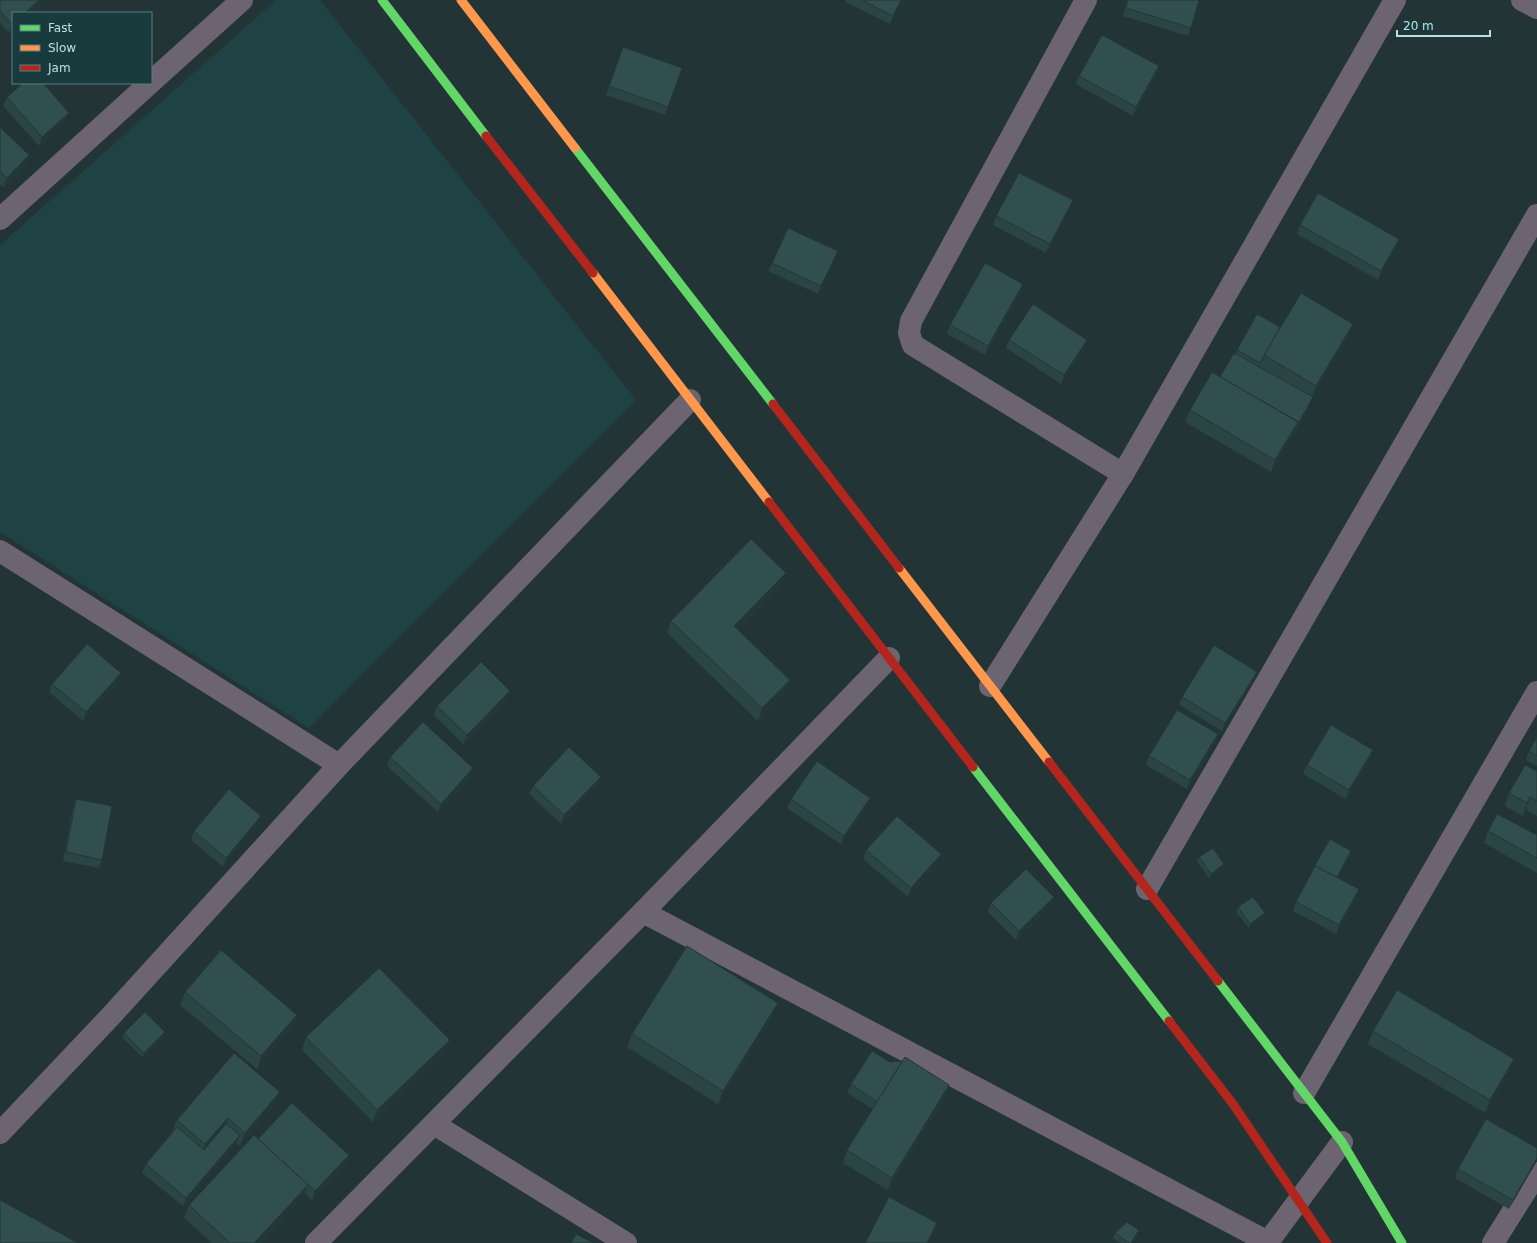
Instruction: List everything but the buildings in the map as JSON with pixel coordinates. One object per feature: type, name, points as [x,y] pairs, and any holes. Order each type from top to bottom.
[{"type":"main road","points":[[382,0],[1232,1104],[1327,1243]]},
{"type":"main road","points":[[460,0],[1342,1142],[1402,1243]]},
{"type":"street","points":[[152,82],[242,0]]},
{"type":"street","points":[[1086,0],[911,321],[909,333],[913,345],[1123,474]]},
{"type":"street","points":[[990,686],[1123,474],[1396,0]]},
{"type":"street","points":[[1522,0],[1537,8]]},
{"type":"street","points":[[0,219],[150,84]]},
{"type":"street","points":[[1147,889],[1537,215]]},
{"type":"street","points":[[0,1133],[109,1018],[339,765],[690,400]]},
{"type":"street","points":[[3,559],[339,765]]},
{"type":"street","points":[[316,1243],[643,912],[889,658]]},
{"type":"street","points":[[1304,1093],[1537,692]]},
{"type":"street","points":[[643,912],[1269,1243],[1342,1142]]},
{"type":"street","points":[[434,1124],[626,1243]]},
{"type":"street","points":[[1493,1243],[1537,1173]]},
{"type":"shaded area","points":[[276,0],[320,0],[636,400],[309,728],[0,532],[0,245]]},
{"type":"traffic: fast","points":[[382,0],[486,136]]},
{"type":"traffic: fast","points":[[575,148],[773,404]]},
{"type":"traffic: fast","points":[[973,767],[1169,1021]]},
{"type":"traffic: fast","points":[[1218,981],[1342,1142],[1402,1243]]},
{"type":"traffic: slow","points":[[461,0],[575,148]]},
{"type":"traffic: slow","points":[[593,273],[769,502]]},
{"type":"traffic: slow","points":[[899,568],[1049,762]]},
{"type":"traffic: jam","points":[[486,136],[593,273]]},
{"type":"traffic: jam","points":[[773,404],[899,568]]},
{"type":"traffic: jam","points":[[769,502],[973,767]]},
{"type":"traffic: jam","points":[[1049,762],[1218,981]]},
{"type":"traffic: jam","points":[[1169,1021],[1233,1104],[1327,1243]]}]
